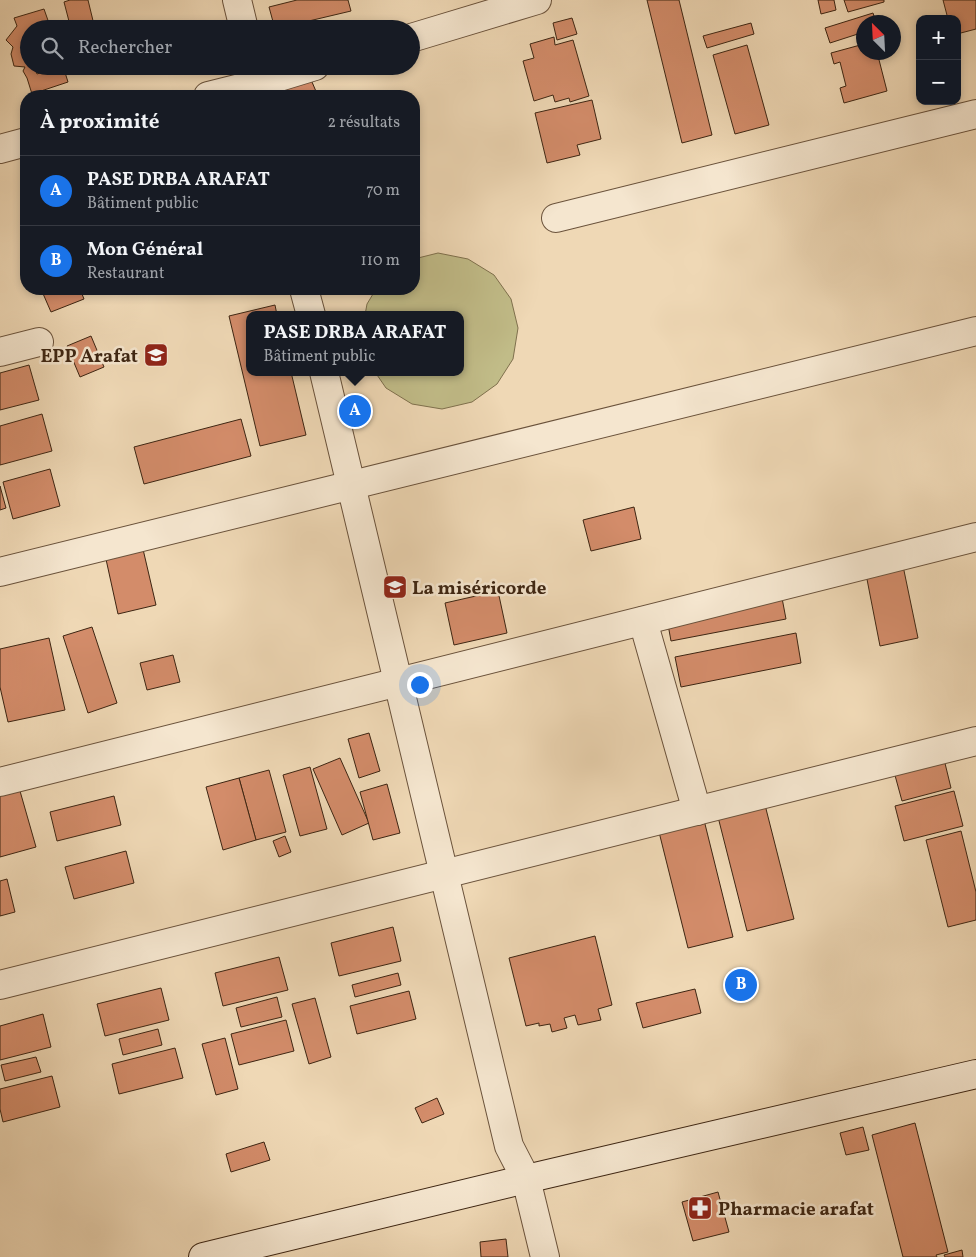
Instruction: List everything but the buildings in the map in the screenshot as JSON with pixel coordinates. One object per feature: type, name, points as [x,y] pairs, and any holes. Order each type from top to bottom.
[{"type":"street","points":[[237,0],[242,20]]},
{"type":"street","points":[[420,35],[537,0]]},
{"type":"street","points":[[228,90],[281,75]]},
{"type":"street","points":[[556,218],[976,114]]},
{"type":"street","points":[[0,149],[20,144]]},
{"type":"street","points":[[306,295],[310,311]]},
{"type":"street","points":[[0,572],[976,331]]},
{"type":"street","points":[[0,352],[39,342]]},
{"type":"street","points":[[325,376],[509,1146],[526,1179],[545,1257]]},
{"type":"street","points":[[0,782],[976,537]]},
{"type":"street","points":[[643,621],[697,811]]},
{"type":"street","points":[[0,985],[976,741]]},
{"type":"street","points":[[203,1257],[976,1074]]},
{"type":"shaded area","points":[[438,253],[468,259],[494,275],[511,299],[518,328],[513,359],[497,384],[472,402],[442,409],[412,404],[386,388],[378,376],[464,376],[464,311],[366,311],[367,304],[372,295],[420,295],[420,258]]},
{"type":"place","name":"EPP Arafat","points":[[156,355]]},
{"type":"place","name":"PASE DRBA ARAFAT","points":[[355,411]]},
{"type":"place","name":"La miséricorde","points":[[395,587]]},
{"type":"place","name":"Mon Général","points":[[741,985]]},
{"type":"place","name":"Pharmacie arafat","points":[[700,1208]]}]
